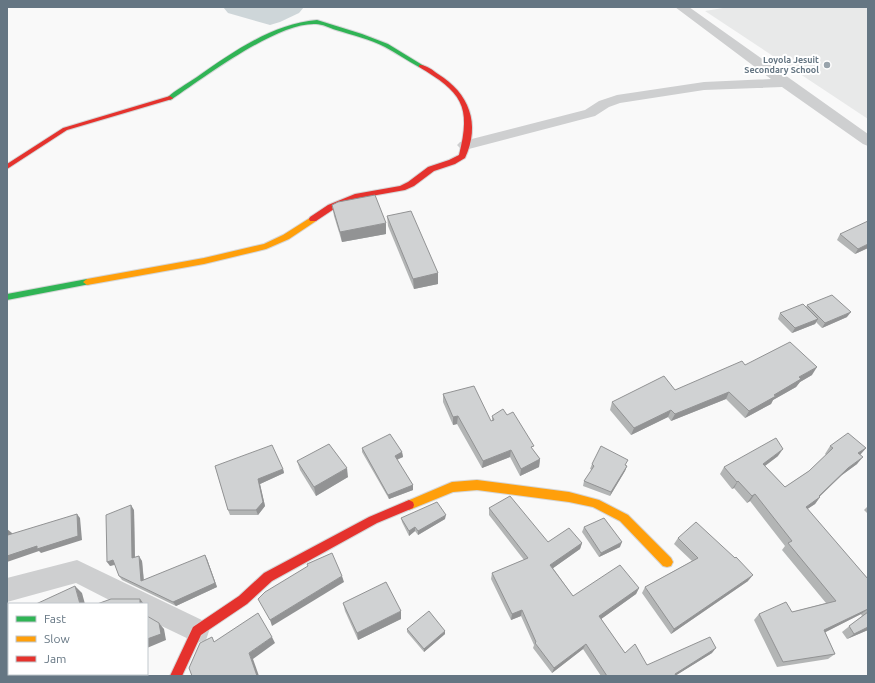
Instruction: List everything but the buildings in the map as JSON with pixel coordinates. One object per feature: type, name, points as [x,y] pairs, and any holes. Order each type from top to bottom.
[{"type":"street","points":[[681,7],[868,141]]},
{"type":"street","points":[[7,167],[65,129],[173,97],[190,84],[252,44],[281,30],[306,22],[317,22],[386,45],[442,78],[458,93],[466,106],[468,129],[462,156],[452,162],[431,169],[407,186],[395,190],[358,196],[344,201],[331,207],[286,237],[266,246],[204,261],[7,297]]},
{"type":"street","points":[[465,145],[590,113],[604,104],[618,99],[704,86],[785,83]]},
{"type":"street","points":[[176,676],[196,631],[243,600],[268,577],[373,520],[452,487],[477,485],[569,497],[595,503],[624,518],[667,562]]},
{"type":"street","points":[[7,590],[77,571],[140,603]]},
{"type":"street","points":[[148,607],[196,631]]},
{"type":"shaded area","name":"Loyola Jesuit Secondary School","points":[[729,7],[868,7],[868,119],[705,11]]},
{"type":"waterway","points":[[238,7],[270,16],[289,7]]},
{"type":"traffic: fast","points":[[170,98],[226,60],[267,36],[281,30],[306,23],[317,22],[360,35],[386,45],[421,66]]},
{"type":"traffic: fast","points":[[7,297],[87,282]]},
{"type":"traffic: slow","points":[[87,282],[204,261],[266,246],[286,237],[313,219]]},
{"type":"traffic: slow","points":[[409,505],[452,487],[477,485],[569,497],[595,503],[624,518],[667,562]]},
{"type":"traffic: jam","points":[[313,219],[331,207],[358,196],[402,188],[411,184],[431,169],[452,162],[462,156],[467,139],[468,117],[461,98],[455,90],[440,77],[421,66]]},
{"type":"traffic: jam","points":[[7,167],[65,129],[170,98]]},
{"type":"traffic: jam","points":[[176,676],[197,631],[243,600],[268,577],[373,520],[409,505]]},
{"type":"place","name":"Loyola Jesuit Secondary School","points":[[827,65]]}]
